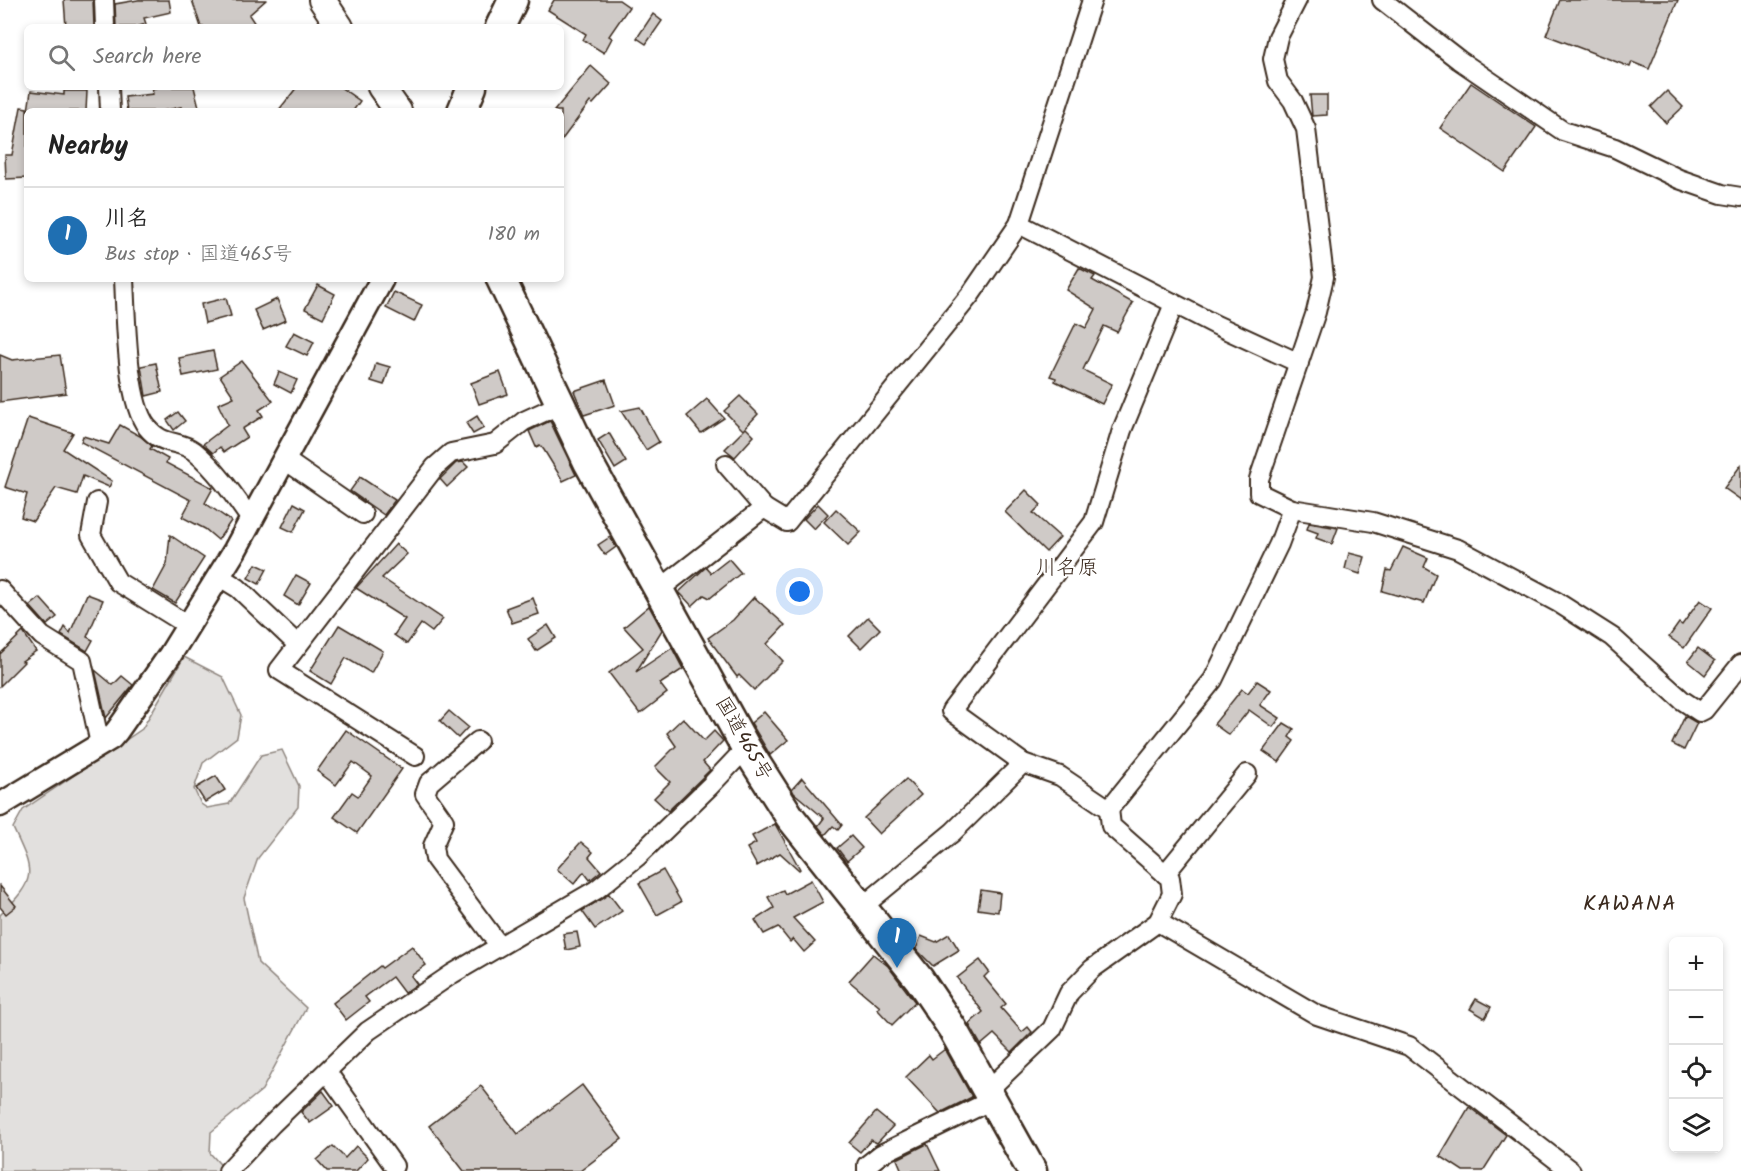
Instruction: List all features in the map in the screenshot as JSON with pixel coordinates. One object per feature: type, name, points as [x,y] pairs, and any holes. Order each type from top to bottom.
[{"type":"highway","points":[[501,24],[513,0]]},
{"type":"highway","points":[[463,108],[471,90]]},
{"type":"highway","name":"国道465号","points":[[502,282],[588,462],[746,747],[790,817],[920,980],[952,1028],[1032,1171]]},
{"type":"main road","points":[[322,0],[338,24]]},
{"type":"main road","points":[[383,90],[396,108]]},
{"type":"street","points":[[104,0],[105,24]]},
{"type":"street","points":[[726,464],[764,508],[787,522],[971,294],[1019,224],[1092,0]]},
{"type":"street","points":[[1297,0],[1278,37],[1273,59],[1278,81],[1293,101],[1306,129],[1324,277],[1316,312],[1260,479],[1259,492],[1292,510],[1373,522],[1458,549],[1557,602],[1612,637],[1682,700],[1700,712],[1704,711],[1741,664]]},
{"type":"street","points":[[1382,0],[1459,60],[1563,131],[1615,148],[1678,179],[1741,197]]},
{"type":"street","points":[[108,90],[110,108]]},
{"type":"street","points":[[1019,224],[1174,304],[1299,363]]},
{"type":"street","points":[[124,282],[135,402],[145,424],[158,439],[192,450],[220,478],[252,521]]},
{"type":"street","points":[[1,802],[100,744],[117,731],[220,577],[380,282]]},
{"type":"street","points":[[1109,809],[1060,776],[1023,763],[951,711],[1094,522],[1122,430],[1174,304]]},
{"type":"street","points":[[415,756],[279,670],[435,467],[451,453],[495,444],[524,421],[561,404]]},
{"type":"street","points":[[285,460],[363,514]]},
{"type":"street","points":[[97,502],[92,535],[112,575],[118,582],[189,626]]},
{"type":"street","points":[[660,589],[764,508]]},
{"type":"street","points":[[867,1171],[867,1165],[881,1154],[989,1096],[1052,1029],[1069,993],[1092,969],[1158,922],[1172,894],[1170,878],[1111,826],[1109,809],[1213,680],[1279,544],[1292,510]]},
{"type":"street","points":[[220,577],[238,588],[298,645]]},
{"type":"street","points":[[0,590],[42,636],[82,662],[100,744]]},
{"type":"street","points":[[478,741],[429,783],[425,794],[444,820],[433,846],[435,859],[499,945]]},
{"type":"street","points":[[228,1171],[368,1031],[499,945],[596,890],[637,857],[710,786],[746,747]]},
{"type":"street","points":[[862,907],[953,832],[1023,763]]},
{"type":"street","points":[[1165,874],[1247,774]]},
{"type":"street","points":[[1158,922],[1317,1015],[1409,1046],[1571,1171]]},
{"type":"street","points":[[327,1072],[394,1166]]},
{"type":"shaded area","points":[[184,657],[223,677],[241,715],[237,737],[203,763],[194,789],[201,804],[207,808],[229,804],[261,755],[282,750],[299,786],[298,807],[258,858],[244,898],[258,963],[306,1008],[262,1090],[211,1132],[210,1153],[226,1171],[0,1171],[0,915],[21,892],[29,874],[25,855],[13,828],[23,810],[142,729]]},
{"type":"building","points":[[64,0],[93,0],[94,24],[66,24]]},
{"type":"building","points":[[138,0],[169,0],[171,12],[144,18],[146,24],[116,24],[115,4]]},
{"type":"building","points":[[192,0],[266,0],[249,15],[255,24],[200,24]]},
{"type":"building","points":[[554,0],[619,0],[629,7],[609,36],[612,38],[604,53],[583,40],[586,34],[548,10]]},
{"type":"building","points":[[1560,0],[1678,0],[1649,69],[1632,62],[1630,67],[1546,35]]},
{"type":"building","points":[[653,14],[662,21],[646,44],[637,38]]},
{"type":"building","points":[[591,66],[611,84],[593,104],[590,102],[564,137],[564,108],[556,108]]},
{"type":"building","points":[[1471,83],[1536,127],[1505,172],[1440,128]]},
{"type":"building","points":[[152,90],[195,90],[199,108],[127,108],[125,97],[153,94]]},
{"type":"building","points":[[295,90],[344,90],[360,101],[355,108],[280,108]]},
{"type":"building","points":[[31,91],[64,95],[64,91],[87,91],[86,108],[28,108]]},
{"type":"building","points":[[1667,91],[1683,107],[1666,123],[1651,107]]},
{"type":"building","points":[[1310,95],[1327,95],[1327,115],[1312,116]]},
{"type":"building","points":[[21,107],[27,108],[24,108],[24,178],[6,179],[5,155],[12,155]]},
{"type":"building","points":[[1079,268],[1095,276],[1092,280],[1133,303],[1117,332],[1104,326],[1083,370],[1112,384],[1102,404],[1055,381],[1056,378],[1050,376],[1076,323],[1086,328],[1096,309],[1066,290]]},
{"type":"building","points":[[318,285],[335,294],[323,318],[305,309]]},
{"type":"building","points":[[394,292],[422,305],[414,322],[386,308]]},
{"type":"building","points":[[226,298],[231,316],[205,323],[201,304]]},
{"type":"building","points":[[277,299],[286,320],[263,330],[254,310]]},
{"type":"building","points":[[294,332],[314,342],[307,356],[286,346]]},
{"type":"building","points":[[213,351],[217,369],[183,376],[179,358]]},
{"type":"building","points":[[0,355],[12,360],[60,355],[66,393],[0,402]]},
{"type":"building","points":[[242,361],[273,401],[259,410],[263,416],[242,429],[247,437],[224,452],[220,447],[213,453],[203,444],[228,425],[218,404],[234,397],[220,376]]},
{"type":"building","points":[[156,363],[162,392],[146,396],[141,366]]},
{"type":"building","points":[[376,363],[390,367],[384,385],[371,381]]},
{"type":"building","points":[[279,372],[297,380],[291,393],[274,384]]},
{"type":"building","points":[[500,372],[508,394],[479,404],[471,383]]},
{"type":"building","points":[[606,380],[615,405],[584,415],[574,391]]},
{"type":"building","points":[[740,396],[758,414],[743,430],[724,411]]},
{"type":"building","points":[[707,399],[724,418],[701,433],[687,416]]},
{"type":"building","points":[[640,407],[659,442],[646,450],[621,411]]},
{"type":"building","points":[[178,412],[185,421],[174,430],[167,420]]},
{"type":"building","points":[[477,416],[484,428],[473,434],[466,423]]},
{"type":"building","points":[[28,418],[73,433],[63,449],[112,481],[109,487],[83,476],[77,494],[56,488],[33,521],[21,517],[27,494],[5,487]]},
{"type":"building","points":[[550,421],[576,475],[563,481],[544,450],[540,445],[536,447],[529,431]]},
{"type":"building","points":[[120,425],[140,436],[152,446],[150,449],[168,459],[166,463],[213,488],[205,503],[231,521],[218,540],[205,529],[182,517],[191,500],[81,442],[83,436],[109,444]]},
{"type":"building","points":[[746,428],[754,436],[735,457],[725,449]]},
{"type":"building","points":[[609,433],[626,462],[615,469],[598,440]]},
{"type":"building","points":[[463,462],[468,467],[447,487],[440,479],[456,463]]},
{"type":"building","points":[[1741,465],[1741,500],[1724,488]]},
{"type":"building","points":[[360,477],[395,500],[384,515],[350,491]]},
{"type":"building","points":[[1026,490],[1041,505],[1033,513],[1060,537],[1046,552],[1005,512]]},
{"type":"building","points":[[294,503],[305,509],[293,532],[282,527]]},
{"type":"building","points":[[818,504],[828,514],[814,529],[804,519]]},
{"type":"building","points":[[836,509],[861,532],[848,545],[824,522]]},
{"type":"building","points":[[1309,523],[1338,528],[1332,544],[1316,538],[1318,533],[1307,529]]},
{"type":"building","points":[[170,535],[204,558],[175,603],[153,590],[167,564]]},
{"type":"building","points":[[610,537],[616,547],[605,555],[598,545]]},
{"type":"building","points":[[396,544],[407,554],[382,578],[443,619],[432,632],[421,624],[407,644],[394,635],[405,619],[356,588]]},
{"type":"building","points":[[1403,547],[1428,558],[1424,567],[1436,574],[1424,603],[1382,591],[1387,570],[1391,571]]},
{"type":"building","points":[[1349,553],[1365,557],[1360,574],[1345,569]]},
{"type":"building","points":[[729,559],[741,573],[710,598],[704,595],[692,606],[679,592],[706,567],[711,573]]},
{"type":"building","points":[[256,564],[267,569],[259,584],[248,578]]},
{"type":"building","points":[[296,575],[311,583],[298,605],[284,596]]},
{"type":"building","points":[[87,594],[103,600],[87,637],[93,640],[87,651],[61,635],[65,627],[70,633]]},
{"type":"building","points":[[754,597],[785,625],[767,644],[783,661],[754,690],[739,675],[737,677],[708,638],[733,620]]},
{"type":"building","points":[[40,598],[57,617],[47,625],[30,606]]},
{"type":"building","points":[[533,598],[539,614],[512,623],[506,608]]},
{"type":"building","points":[[1700,600],[1712,608],[1684,648],[1669,637],[1679,623],[1682,625]]},
{"type":"building","points":[[649,606],[662,630],[636,672],[672,648],[683,669],[660,684],[667,693],[640,714],[609,673],[643,648],[624,627]]},
{"type":"building","points":[[868,617],[880,629],[861,648],[849,636]]},
{"type":"building","points":[[339,625],[383,651],[371,673],[346,658],[331,684],[310,671]]},
{"type":"building","points":[[548,625],[556,638],[536,651],[528,639]]},
{"type":"building","points":[[23,632],[36,651],[22,661],[24,662],[0,686],[0,654]]},
{"type":"building","points":[[1698,648],[1715,661],[1705,675],[1688,661]]},
{"type":"building","points":[[95,670],[113,685],[122,676],[133,685],[106,718]]},
{"type":"building","points":[[1257,681],[1271,690],[1260,705],[1280,718],[1273,727],[1249,710],[1229,735],[1214,724],[1242,689],[1248,693]]},
{"type":"building","points":[[449,711],[468,727],[458,738],[440,721]]},
{"type":"building","points":[[764,712],[788,740],[770,755],[751,723]]},
{"type":"building","points":[[1685,716],[1697,723],[1684,750],[1672,744]]},
{"type":"building","points":[[683,718],[704,741],[714,731],[723,741],[703,762],[710,770],[668,811],[654,798],[670,782],[655,767],[676,746],[667,733]]},
{"type":"building","points":[[1284,723],[1294,729],[1289,737],[1294,741],[1279,762],[1263,751]]},
{"type":"building","points":[[346,730],[402,769],[357,833],[334,817],[352,792],[358,796],[372,776],[353,762],[336,785],[317,771]]},
{"type":"building","points":[[216,776],[225,790],[205,802],[196,788]]},
{"type":"building","points":[[802,778],[842,825],[838,830],[833,826],[825,835],[818,826],[824,818],[794,793],[792,789]]},
{"type":"building","points":[[906,779],[921,795],[879,834],[864,818]]},
{"type":"building","points":[[775,824],[799,870],[780,853],[757,866],[747,848],[756,843],[752,836]]},
{"type":"building","points":[[851,836],[862,848],[847,861],[837,848]]},
{"type":"building","points":[[581,842],[593,852],[589,857],[601,871],[590,880],[584,872],[574,884],[557,869]]},
{"type":"building","points":[[663,870],[681,902],[657,915],[639,883]]},
{"type":"building","points":[[811,880],[823,902],[793,918],[815,942],[804,952],[793,939],[790,942],[778,927],[764,934],[755,920],[774,908],[768,897],[783,890],[785,894]]},
{"type":"building","points":[[0,886],[16,906],[6,914],[0,907]]},
{"type":"building","points":[[981,890],[1000,893],[998,912],[978,909]]},
{"type":"building","points":[[609,894],[622,911],[595,929],[582,911]]},
{"type":"building","points":[[577,932],[580,947],[566,950],[563,934]]},
{"type":"building","points":[[949,934],[959,950],[933,966],[916,949],[921,936],[936,942]]},
{"type":"building","points":[[412,946],[426,965],[411,976],[417,984],[404,993],[392,977],[365,997],[369,1002],[346,1020],[333,1003],[380,966],[382,968]]},
{"type":"building","points":[[873,954],[888,966],[915,1002],[892,1025],[877,1009],[880,1007],[849,981]]},
{"type":"building","points":[[980,960],[989,972],[984,977],[1006,1004],[1001,1008],[1022,1032],[1028,1027],[1032,1032],[1012,1052],[994,1034],[981,1045],[969,1024],[983,1012],[957,978]]},
{"type":"building","points":[[1476,999],[1491,1007],[1485,1018],[1470,1009]]},
{"type":"building","points":[[945,1049],[972,1097],[940,1113],[906,1077],[929,1055],[932,1059]]},
{"type":"building","points":[[582,1085],[622,1139],[580,1171],[464,1171],[429,1126],[481,1086],[518,1134]]},
{"type":"building","points":[[323,1091],[334,1106],[310,1123],[301,1112]]},
{"type":"building","points":[[1469,1107],[1506,1135],[1483,1171],[1463,1171],[1440,1156]]},
{"type":"building","points":[[876,1112],[893,1126],[877,1143],[871,1140],[860,1152],[849,1143]]},
{"type":"building","points":[[927,1144],[940,1171],[902,1171],[897,1159]]},
{"type":"building","points":[[333,1146],[345,1158],[356,1146],[368,1158],[356,1171],[327,1171],[317,1160]]},
{"type":"place","name":"川名","points":[[897,968]]},
{"type":"district","name":"川名原","points":[[1067,568]]},
{"type":"district","name":"KAWANA","points":[[1630,904]]}]
